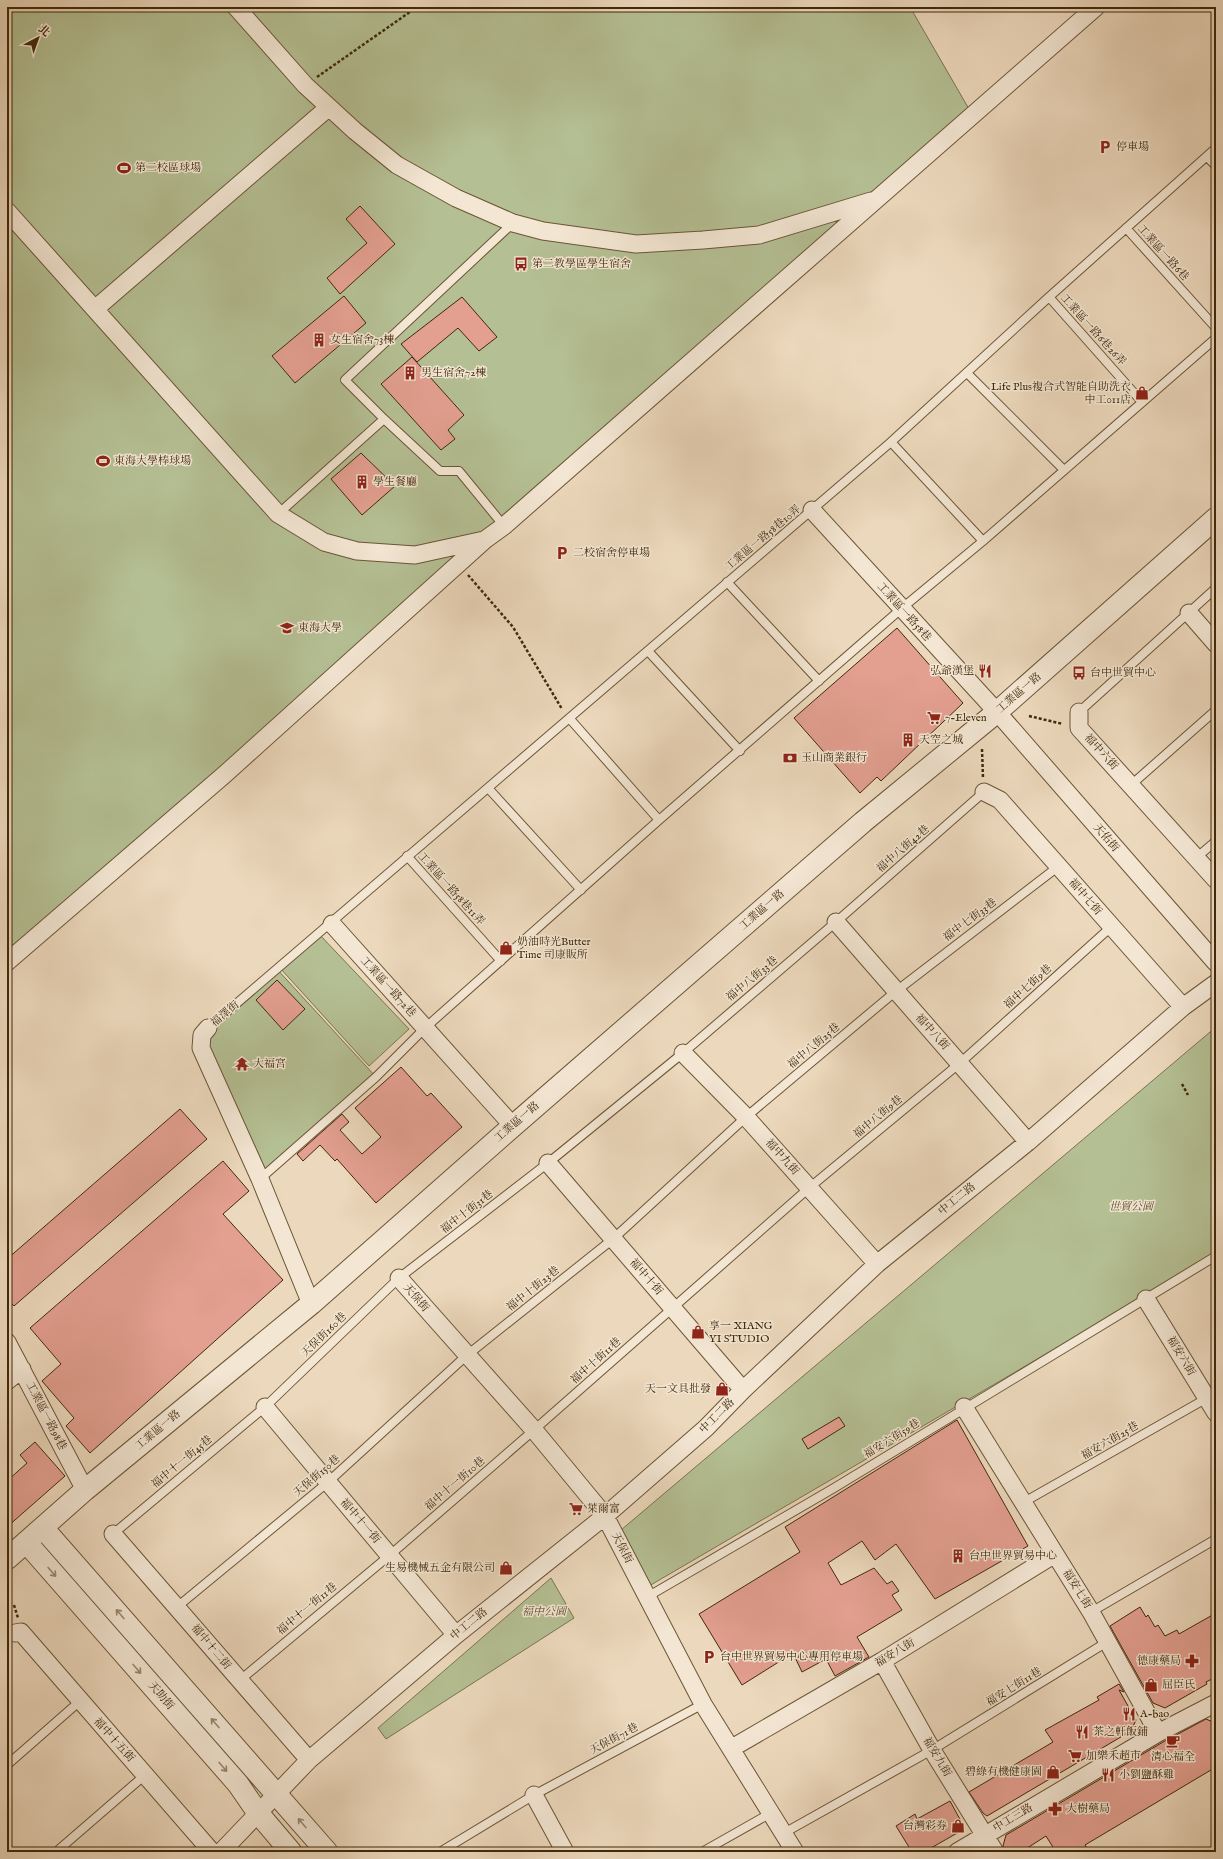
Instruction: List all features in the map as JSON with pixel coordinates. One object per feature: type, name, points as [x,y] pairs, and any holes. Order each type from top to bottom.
[{"type":"street","points":[[236,7],[306,85],[355,131],[397,165],[456,198],[513,224],[543,231],[636,244],[703,240],[759,235],[878,198]]},
{"type":"street","points":[[7,962],[224,775],[486,539],[504,526],[1096,7]]},
{"type":"street","points":[[95,309],[329,107]]},
{"type":"street","points":[[7,211],[278,514],[324,542],[357,551],[415,555],[486,539]]},
{"type":"street","name":"工業區一路58巷","points":[[812,510],[901,609],[997,712]]},
{"type":"street","name":"工業區一路","points":[[7,1559],[85,1490],[311,1304],[513,1126],[863,822],[997,712],[1216,518]]},
{"type":"street","points":[[1189,613],[1216,644]]},
{"type":"street","name":"天佑街","points":[[997,712],[1216,963]]},
{"type":"street","name":"福中六街","points":[[1079,720],[1131,785],[1216,880]]},
{"type":"street","name":"福中七街","points":[[984,792],[1000,800],[1183,1007]]},
{"type":"street","name":"福中八街","points":[[836,922],[895,992],[960,1063],[1028,1142]]},
{"type":"street","name":"工業區一路72巷","points":[[332,924],[513,1126]]},
{"type":"street","name":"中工二路","points":[[221,1852],[309,1760],[456,1635],[605,1516],[706,1428],[743,1390],[877,1264],[1028,1142],[1183,1007],[1216,983]]},
{"type":"street","name":"福澤街","points":[[208,1028],[202,1035],[201,1048],[260,1179]]},
{"type":"street","name":"福中九街","points":[[682,1053],[746,1117],[877,1264]]},
{"type":"street","name":"福中十街","points":[[548,1163],[743,1390]]},
{"type":"street","points":[[260,1179],[311,1304]]},
{"type":"street","name":"天保街","points":[[399,1278],[466,1356],[534,1430],[605,1516],[703,1704],[732,1748],[795,1852]]},
{"type":"street","name":"福安六街","points":[[1146,1299],[1211,1395],[1216,1413]]},
{"type":"street","name":"工業區一路98巷","points":[[7,1342],[85,1490]]},
{"type":"street","points":[[7,1381],[22,1369]]},
{"type":"street","name":"福中十一街","points":[[265,1407],[456,1635]]},
{"type":"street","name":"福安七街","points":[[964,1407],[1091,1612],[1158,1733]]},
{"type":"street","name":"天助街","points":[[43,1528],[278,1794],[327,1852]]},
{"type":"street","name":"福中十二街","points":[[113,1534],[178,1607],[239,1681],[309,1760]]},
{"type":"street","name":"天助街","points":[[26,1542],[238,1784],[258,1814],[291,1852]]},
{"type":"street","name":"福安八街","points":[[732,1748],[882,1661],[1055,1554]]},
{"type":"street","name":"福中十五街","points":[[11,1636],[21,1632],[212,1852]]},
{"type":"street","name":"福安九街","points":[[882,1661],[932,1750],[986,1835],[995,1852]]},
{"type":"street","name":"中工三路","points":[[957,1852],[1158,1733],[1216,1706]]},
{"type":"street","points":[[534,1795],[565,1852]]},
{"type":"lane","name":"工業區一路6巷","points":[[1216,148],[1126,228],[1216,328]]},
{"type":"lane","points":[[1207,156],[1216,166]]},
{"type":"lane","points":[[504,526],[459,471],[440,471],[345,380],[513,224]]},
{"type":"lane","name":"工業區一路6巷26弄","points":[[1126,228],[1049,297],[1142,402]]},
{"type":"lane","name":"工業區一路58巷10弄","points":[[648,651],[891,442],[1049,297]]},
{"type":"lane","points":[[260,1179],[376,1077],[425,1028],[659,820],[1216,338]]},
{"type":"lane","points":[[967,373],[1064,470]]},
{"type":"lane","points":[[278,514],[384,418]]},
{"type":"lane","points":[[891,442],[983,541]]},
{"type":"lane","points":[[727,582],[819,682]]},
{"type":"lane","points":[[1079,720],[1216,588]]},
{"type":"lane","points":[[648,651],[740,751]]},
{"type":"lane","name":"工業區一路58巷11弄","points":[[501,961],[407,856],[570,719],[648,651]]},
{"type":"lane","points":[[1131,785],[1216,710]]},
{"type":"lane","points":[[570,719],[659,820]]},
{"type":"lane","points":[[488,788],[581,890]]},
{"type":"lane","name":"福中八街42巷","points":[[836,922],[984,792]]},
{"type":"lane","points":[[1196,858],[1216,840]]},
{"type":"lane","points":[[332,924],[407,856]]},
{"type":"lane","name":"福中七街33巷","points":[[895,992],[1059,866]]},
{"type":"lane","name":"福中八街33巷","points":[[548,1163],[682,1053],[836,922]]},
{"type":"lane","name":"福澤街","points":[[208,1028],[332,924]]},
{"type":"lane","name":"福中七街9巷","points":[[960,1063],[1111,927]]},
{"type":"lane","name":"福中八街25巷","points":[[613,1239],[746,1117],[895,992]]},
{"type":"lane","name":"福中八街9巷","points":[[672,1307],[809,1188],[960,1063]]},
{"type":"lane","name":"福中十街31巷","points":[[399,1278],[548,1163]]},
{"type":"lane","name":"福中十街23巷","points":[[466,1356],[613,1239]]},
{"type":"lane","name":"福安六街59巷","points":[[647,1597],[834,1488],[964,1407],[1216,1256]]},
{"type":"lane","name":"天保街160巷","points":[[265,1407],[399,1278]]},
{"type":"lane","name":"福中十街11巷","points":[[534,1430],[672,1307]]},
{"type":"lane","name":"天保街150巷","points":[[178,1607],[328,1483],[466,1356]]},
{"type":"lane","name":"福安六街25巷","points":[[1024,1502],[1211,1395]]},
{"type":"lane","name":"福中十一街45巷","points":[[113,1534],[265,1407]]},
{"type":"lane","name":"福中十一街10巷","points":[[390,1555],[534,1430]]},
{"type":"lane","points":[[1091,1612],[1216,1539]]},
{"type":"lane","name":"福中十一街11巷","points":[[239,1681],[390,1555]]},
{"type":"lane","name":"福安七街11巷","points":[[784,1833],[932,1750],[1108,1642]]},
{"type":"lane","points":[[7,1765],[80,1701]]},
{"type":"lane","name":"天保街71巷","points":[[440,1852],[534,1795],[703,1704]]},
{"type":"lane","points":[[56,1852],[145,1775]]},
{"type":"lane","points":[[702,1852],[772,1813]]},
{"type":"path","points":[[306,85],[417,7]]},
{"type":"path","points":[[459,563],[480,591],[513,627],[557,703],[570,719]]},
{"type":"path","points":[[1029,716],[1079,720]]},
{"type":"path","points":[[982,748],[984,792]]},
{"type":"path","points":[[1182,1084],[1188,1095]]},
{"type":"green space","name":"東海大學","points":[[7,7],[910,7],[973,116],[7,962]]},
{"type":"green space","points":[[319,934],[409,1029],[369,1066],[280,968]]},
{"type":"green space","points":[[275,967],[376,1077],[260,1179],[202,1035]]},
{"type":"green space","name":"世貿公園","points":[[1216,1027],[1216,1252],[1101,1322],[649,1586],[621,1530]]},
{"type":"green space","name":"福中公園","points":[[551,1578],[574,1618],[386,1739],[378,1728]]},
{"type":"building","points":[[360,206],[395,244],[340,294],[327,278],[367,243],[346,219]]},
{"type":"building","name":"女生宿舍73棟","points":[[344,296],[366,323],[295,383],[272,356]]},
{"type":"building","points":[[462,297],[497,337],[479,351],[458,328],[417,362],[401,344]]},
{"type":"building","points":[[412,357],[464,415],[448,430],[455,439],[441,450],[381,384]]},
{"type":"building","name":"學生餐廳","points":[[361,453],[395,486],[362,515],[331,479]]},
{"type":"building","points":[[897,628],[963,703],[881,781],[877,777],[860,793],[794,718]]},
{"type":"building","points":[[277,980],[305,1009],[283,1030],[256,1000]]},
{"type":"building","points":[[401,1067],[427,1096],[431,1093],[462,1127],[376,1203],[337,1159],[335,1161],[320,1145],[303,1161],[297,1154],[342,1114],[349,1122],[340,1130],[362,1154],[381,1137],[355,1108]]},
{"type":"building","points":[[180,1109],[207,1139],[14,1306],[7,1299],[7,1259]]},
{"type":"building","points":[[223,1161],[249,1191],[223,1214],[283,1280],[90,1453],[66,1426],[74,1418],[42,1381],[61,1364],[30,1328]]},
{"type":"building","points":[[839,1417],[845,1426],[808,1449],[802,1439]]},
{"type":"building","name":"台中世界貿易中心","points":[[957,1420],[1028,1546],[935,1599],[896,1544],[875,1560],[862,1541],[828,1563],[841,1585],[874,1568],[887,1584],[892,1581],[899,1591],[892,1595],[902,1610],[857,1637],[869,1657],[835,1676],[826,1659],[802,1672],[793,1653],[742,1685],[699,1614],[800,1552],[785,1527]]},
{"type":"building","points":[[35,1442],[65,1476],[7,1527],[7,1481],[27,1463],[20,1455]]},
{"type":"building","points":[[1140,1607],[1146,1617],[1148,1615],[1155,1627],[1158,1625],[1165,1636],[1177,1630],[1179,1634],[1216,1613],[1216,1677],[1206,1682],[1207,1684],[1165,1708],[1153,1703],[1110,1626]]},
{"type":"building","points":[[1119,1684],[1124,1692],[1119,1690],[1136,1720],[1131,1731],[987,1816],[983,1813],[969,1792],[1053,1742],[1045,1730],[1099,1700],[1097,1697]]},
{"type":"building","points":[[1206,1719],[1213,1722],[1216,1727],[1216,1767],[1085,1845],[1090,1852],[1056,1852],[1046,1836],[1021,1852],[1005,1852],[1003,1846],[1006,1835],[1163,1742]]},
{"type":"building","points":[[950,1801],[962,1823],[959,1832],[924,1852],[912,1852],[896,1826],[915,1814],[917,1819]]},
{"type":"place","name":"停車場","points":[[1105,147]]},
{"type":"place","name":"第二校區球場","points":[[124,168]]},
{"type":"place","name":"第二教學區學生宿舍","points":[[521,264]]},
{"type":"place","name":"女生宿舍73棟","points":[[319,340]]},
{"type":"place","name":"男生宿舍72棟","points":[[410,373]]},
{"type":"place","name":"Life Plus複合式智能自助洗衣 中工011店","points":[[1142,393]]},
{"type":"place","name":"東海大學棒球場","points":[[103,461]]},
{"type":"place","name":"學生餐廳","points":[[362,482]]},
{"type":"place","name":"二校宿舍停車場","points":[[562,553]]},
{"type":"place","name":"東海大學","points":[[287,628]]},
{"type":"place","name":"弘爺漢堡","points":[[985,671]]},
{"type":"place","name":"台中世貿中心","points":[[1079,673]]},
{"type":"place","name":"7-Eleven","points":[[934,718]]},
{"type":"place","name":"天空之城","points":[[908,740]]},
{"type":"place","name":"玉山商業銀行","points":[[790,758]]},
{"type":"place","name":"奶油時光Butter Time 司康販所","points":[[506,948]]},
{"type":"place","name":"大福宮","points":[[242,1064]]},
{"type":"place","name":"享一 XIANG YI STUDIO","points":[[698,1332]]},
{"type":"place","name":"天一文具批發","points":[[722,1389]]},
{"type":"place","name":"萊爾富","points":[[576,1509]]},
{"type":"place","name":"台中世界貿易中心","points":[[958,1556]]},
{"type":"place","name":"生易機械五金有限公司","points":[[506,1568]]},
{"type":"place","name":"台中世界貿易中心專用停車場","points":[[709,1657]]},
{"type":"place","name":"德康藥局","points":[[1192,1661]]},
{"type":"place","name":"屈臣氏","points":[[1151,1685]]},
{"type":"place","name":"A-bao","points":[[1129,1714]]},
{"type":"place","name":"茶之軒飯鋪","points":[[1082,1732]]},
{"type":"place","name":"清心福全","points":[[1173,1741]]},
{"type":"place","name":"加樂禾超市","points":[[1075,1756]]},
{"type":"place","name":"碧綠有機健康園","points":[[1053,1772]]},
{"type":"place","name":"小劉鹽酥雞","points":[[1108,1775]]},
{"type":"place","name":"大樹藥局","points":[[1055,1809]]},
{"type":"place","name":"台灣彩券","points":[[958,1826]]}]
